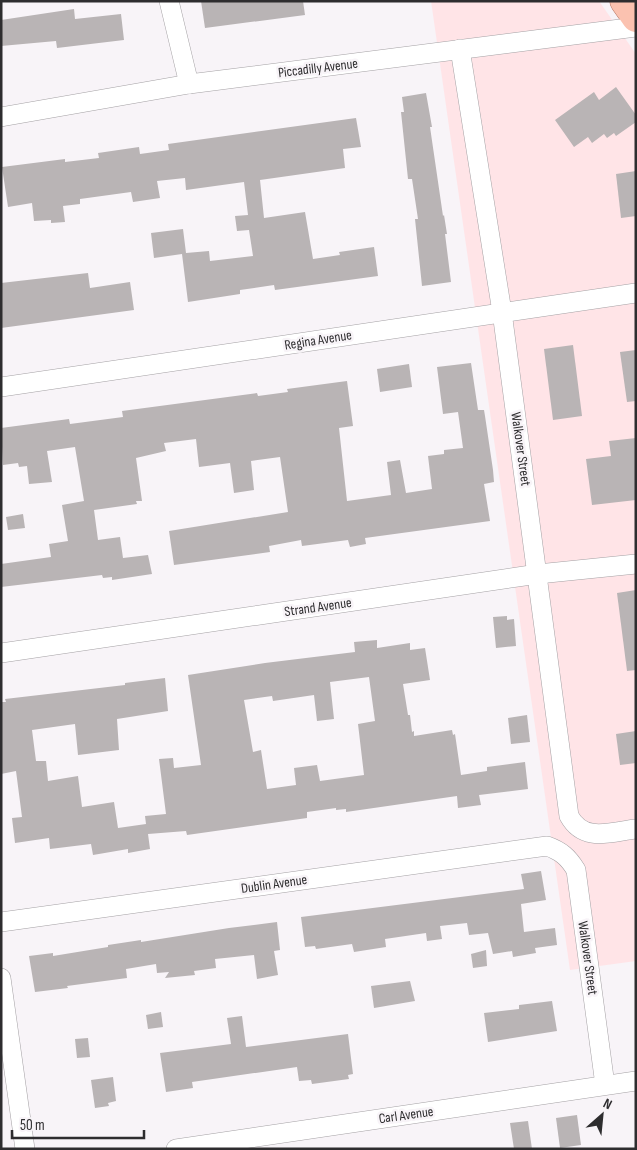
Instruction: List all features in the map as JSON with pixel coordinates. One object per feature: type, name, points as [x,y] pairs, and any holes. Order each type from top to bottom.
[{"type":"main road","points":[[624,1],[636,18]]},
{"type":"street","points":[[169,1],[189,84]]},
{"type":"street","name":"Piccadilly Avenue","points":[[1,117],[189,84],[636,27]]},
{"type":"street","name":"Walkover Street","points":[[460,49],[502,312],[569,816],[574,825],[588,834],[636,829]]},
{"type":"street","name":"Regina Avenue","points":[[1,387],[636,293]]},
{"type":"street","name":"Strand Avenue","points":[[1,653],[538,574],[636,564]]},
{"type":"street","name":"Walkover Street","points":[[547,846],[558,850],[576,870],[605,1085]]},
{"type":"street","name":"Dublin Avenue","points":[[1,922],[547,846]]},
{"type":"street","points":[[1,978],[25,1149]]},
{"type":"street","name":"Carl Avenue","points":[[176,1149],[636,1081]]},
{"type":"shaded area","points":[[431,1],[599,1],[636,54],[636,961],[570,970]]},
{"type":"building","points":[[201,1],[303,1],[305,15],[205,28]]},
{"type":"building","points":[[74,9],[75,19],[121,14],[124,40],[57,48],[56,41],[1,46],[1,20]]},
{"type":"building","points":[[616,87],[636,115],[636,122],[616,136],[614,133],[607,138],[604,134],[592,143],[588,137],[574,147],[555,120],[594,92],[599,100]]},
{"type":"building","points":[[426,93],[447,234],[445,234],[451,282],[422,286],[415,219],[418,219],[412,179],[408,179],[401,112],[404,112],[402,97]]},
{"type":"building","points":[[356,118],[361,147],[343,149],[345,168],[260,180],[264,218],[305,212],[313,259],[340,255],[339,252],[374,247],[378,276],[275,290],[274,285],[240,290],[240,294],[188,302],[182,254],[154,258],[151,233],[183,229],[186,253],[209,251],[210,261],[253,256],[249,230],[237,231],[235,216],[248,215],[244,182],[186,190],[185,178],[157,181],[160,198],[133,202],[131,192],[80,199],[80,204],[63,206],[65,222],[51,223],[51,220],[34,221],[32,203],[8,207],[2,167],[65,159],[65,162],[99,158],[98,153],[139,147],[140,154],[169,150],[168,144]]},
{"type":"building","points":[[636,171],[636,216],[621,218],[616,174]]},
{"type":"building","points":[[88,273],[90,288],[130,282],[134,310],[1,328],[1,283]]},
{"type":"building","points":[[573,345],[582,416],[553,420],[544,349]]},
{"type":"building","points":[[636,350],[636,401],[627,402],[620,352]]},
{"type":"building","points":[[471,363],[478,410],[484,410],[493,470],[494,482],[484,484],[490,521],[365,538],[366,544],[350,547],[348,540],[302,546],[301,540],[269,546],[270,552],[174,565],[169,531],[288,512],[280,457],[251,461],[254,490],[234,493],[230,463],[199,467],[196,439],[164,443],[166,451],[136,458],[142,501],[136,501],[137,504],[94,510],[98,540],[120,537],[123,558],[148,555],[152,574],[112,580],[112,577],[103,578],[102,575],[1,587],[1,564],[51,557],[49,544],[68,541],[62,505],[84,501],[75,447],[47,451],[52,482],[29,484],[27,466],[19,467],[18,463],[3,465],[1,428],[69,419],[70,424],[123,417],[122,411],[257,393],[258,396],[288,392],[287,389],[347,381],[353,426],[339,428],[347,501],[391,495],[387,462],[400,460],[406,493],[432,489],[428,456],[444,454],[444,450],[463,448],[458,412],[443,414],[437,367]]},
{"type":"building","points":[[409,364],[412,387],[380,392],[377,369]]},
{"type":"building","points":[[636,438],[636,500],[592,505],[586,459],[611,456],[609,441]]},
{"type":"building","points":[[23,514],[25,528],[8,530],[6,517]]},
{"type":"building","points":[[636,590],[636,670],[627,671],[617,593]]},
{"type":"building","points":[[507,616],[507,620],[514,619],[516,646],[496,648],[493,617]]},
{"type":"building","points":[[377,640],[377,648],[410,643],[410,650],[425,648],[430,680],[403,684],[408,715],[410,715],[414,736],[452,730],[453,735],[455,734],[461,775],[487,771],[487,767],[525,762],[528,789],[479,795],[481,805],[458,808],[457,796],[346,812],[346,809],[336,810],[336,808],[307,812],[307,818],[187,835],[186,831],[148,834],[150,849],[128,853],[128,849],[93,855],[91,844],[50,849],[49,838],[15,843],[12,818],[22,817],[16,771],[1,774],[1,702],[6,702],[5,699],[125,685],[125,683],[165,678],[168,711],[117,719],[119,750],[78,755],[75,724],[32,730],[36,761],[46,761],[48,781],[78,776],[82,807],[114,802],[118,828],[146,824],[145,816],[166,814],[159,759],[173,758],[174,768],[201,765],[188,675],[355,652],[354,642]],"holes":[[[369,677],[375,721],[358,724],[364,775],[320,781],[317,765],[294,768],[296,785],[267,789],[261,750],[253,752],[244,700],[272,696],[273,701],[314,695],[317,721],[334,719],[330,682]]]},
{"type":"building","points":[[527,715],[530,742],[511,744],[508,718]]},
{"type":"building","points":[[636,731],[636,763],[620,765],[616,734]]},
{"type":"building","points":[[541,871],[546,900],[521,904],[524,932],[555,928],[557,945],[535,948],[536,953],[513,957],[512,951],[493,954],[488,933],[469,935],[467,923],[440,926],[442,939],[427,941],[426,933],[385,939],[386,947],[354,952],[352,944],[316,949],[315,946],[305,947],[301,917],[524,889],[521,874]]},
{"type":"building","points":[[277,922],[280,950],[274,951],[278,975],[257,979],[254,955],[215,959],[216,968],[194,971],[195,975],[165,978],[169,972],[157,973],[156,964],[126,969],[127,978],[35,992],[29,956],[53,953],[53,956],[108,947],[108,945]]},
{"type":"building","points":[[486,950],[487,966],[473,968],[471,954]]},
{"type":"building","points":[[410,981],[415,1001],[374,1008],[371,986]]},
{"type":"building","points":[[552,1001],[557,1031],[488,1042],[484,1013],[519,1009],[519,1005]]},
{"type":"building","points":[[161,1012],[163,1027],[148,1029],[146,1015]]},
{"type":"building","points":[[242,1016],[246,1047],[348,1034],[353,1074],[348,1075],[349,1079],[312,1084],[311,1080],[299,1081],[297,1067],[192,1082],[193,1088],[166,1092],[160,1053],[231,1044],[227,1018]]},
{"type":"building","points":[[88,1038],[90,1057],[77,1058],[75,1039]]},
{"type":"building","points":[[113,1077],[116,1101],[108,1103],[109,1106],[95,1108],[91,1080]]},
{"type":"building","points":[[577,1115],[581,1145],[560,1148],[556,1118]]},
{"type":"building","points":[[528,1121],[532,1149],[514,1149],[510,1123]]}]
